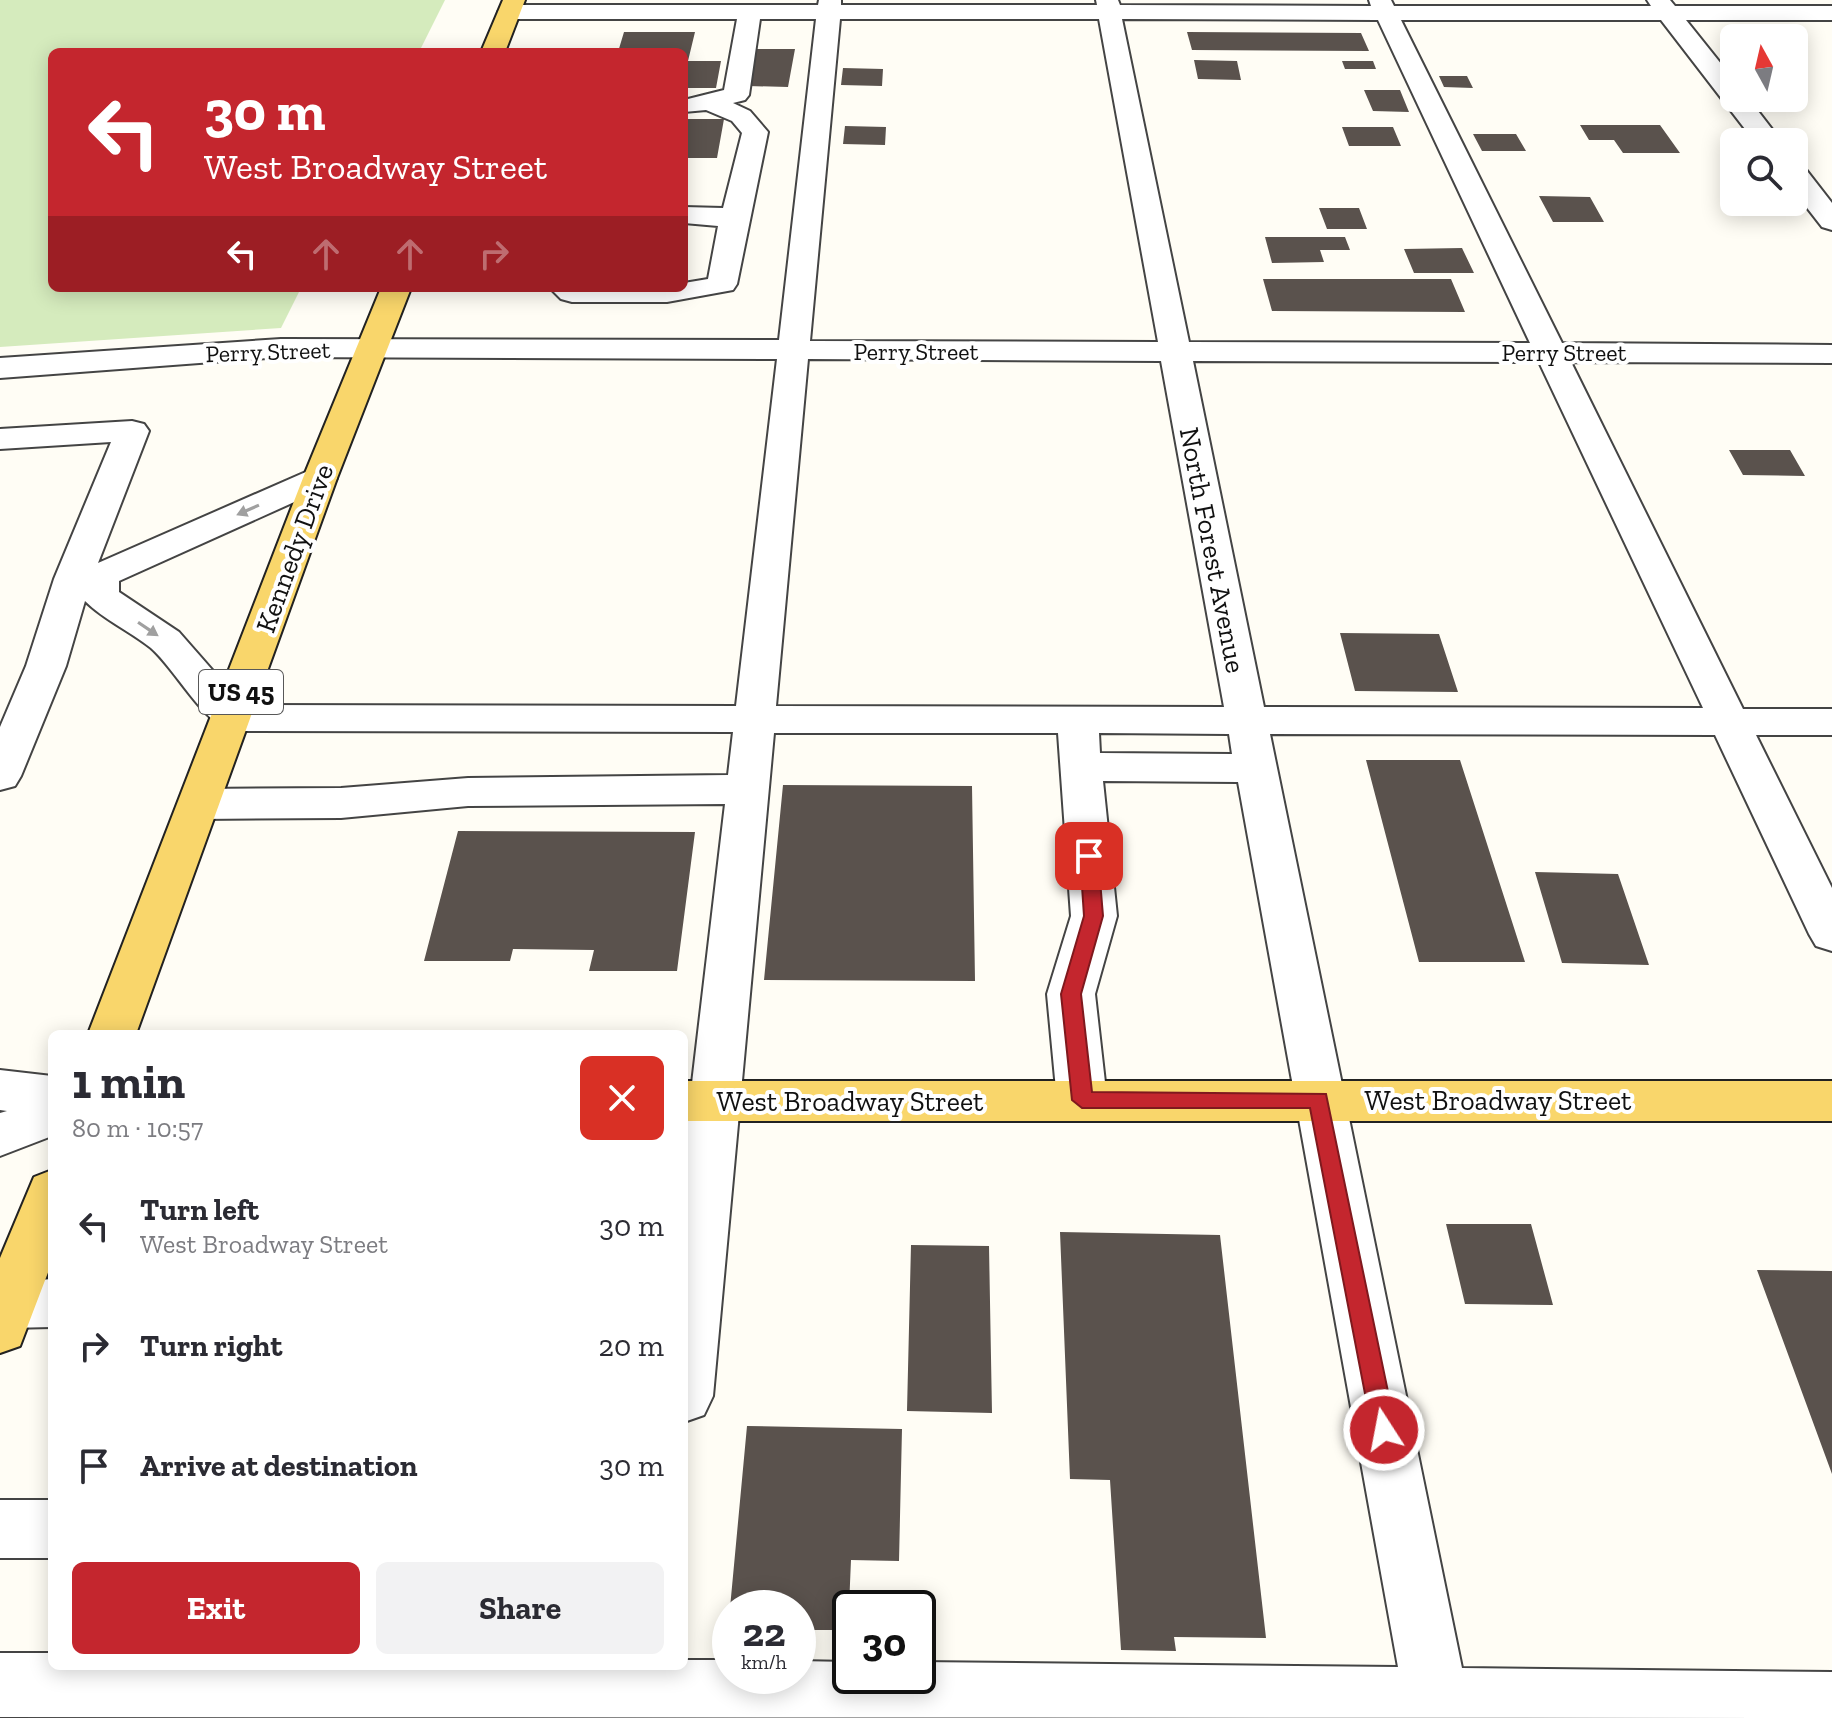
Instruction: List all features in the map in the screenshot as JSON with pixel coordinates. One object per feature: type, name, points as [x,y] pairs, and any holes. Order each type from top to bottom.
[{"type":"main road","points":[[495,48],[512,6]]},
{"type":"main road","name":"Kennedy Drive","points":[[114,1030],[320,478],[394,292]]},
{"type":"main road","name":"West Broadway Street","points":[[700,1101],[1832,1101]]},
{"type":"main road","points":[[20,1312],[48,1207]]},
{"type":"street","points":[[512,6],[630,6],[750,12],[829,6],[1663,7],[1832,13]]},
{"type":"street","points":[[688,1322],[700,1101],[748,789],[829,6]]},
{"type":"street","name":"North Forest Avenue","points":[[1108,6],[1438,1709]]},
{"type":"street","points":[[1383,6],[1832,934]]},
{"type":"street","points":[[1663,7],[1720,80]]},
{"type":"street","points":[[688,106],[711,103],[736,95],[750,12]]},
{"type":"street","points":[[688,291],[700,291],[722,284],[755,132],[741,116],[711,103]]},
{"type":"street","points":[[1745,112],[1758,128]]},
{"type":"street","points":[[1808,191],[1832,221]]},
{"type":"street","points":[[688,215],[724,217],[733,223]]},
{"type":"street","points":[[545,351],[567,292]]},
{"type":"street","name":"Perry Street","points":[[0,368],[281,348],[1832,354]]},
{"type":"street","points":[[0,439],[132,431],[86,578],[0,776]]},
{"type":"street","points":[[86,578],[320,478]]},
{"type":"street","points":[[86,578],[100,596],[165,640],[198,674],[232,718],[1832,722]]},
{"type":"street","points":[[1077,721],[1094,916],[1071,994],[1082,1100]]},
{"type":"street","points":[[1082,767],[1255,768]]},
{"type":"street","points":[[199,804],[341,803],[468,792],[748,789]]},
{"type":"street","points":[[0,1090],[48,1096]]},
{"type":"street","points":[[0,1135],[48,1116]]},
{"type":"street","points":[[0,1529],[48,1529]]},
{"type":"street","points":[[0,1685],[654,1692],[1438,1709],[1832,1704]]},
{"type":"green space","points":[[0,0],[445,0],[421,48],[48,48],[48,292],[299,292],[281,328],[0,347]]},
{"type":"building","points":[[624,32],[695,32],[688,61],[688,48],[619,48]]},
{"type":"building","points":[[1187,32],[1361,33],[1369,51],[1192,50]]},
{"type":"building","points":[[756,49],[795,49],[788,87],[748,86]]},
{"type":"building","points":[[1194,60],[1237,61],[1241,80],[1198,79]]},
{"type":"building","points":[[688,61],[721,61],[716,88],[688,88]]},
{"type":"building","points":[[1342,61],[1373,61],[1376,69],[1345,69]]},
{"type":"building","points":[[843,68],[883,69],[882,86],[841,85]]},
{"type":"building","points":[[1439,76],[1467,76],[1473,88],[1444,87]]},
{"type":"building","points":[[1364,90],[1400,90],[1409,112],[1373,111]]},
{"type":"building","points":[[688,119],[724,119],[717,158],[688,158]]},
{"type":"building","points":[[1580,125],[1660,125],[1680,153],[1623,153],[1614,140],[1589,140]]},
{"type":"building","points":[[845,126],[886,127],[885,145],[843,144]]},
{"type":"building","points":[[1342,127],[1393,127],[1401,146],[1349,146]]},
{"type":"building","points":[[1473,134],[1516,134],[1526,151],[1482,151]]},
{"type":"building","points":[[1539,196],[1590,197],[1604,222],[1553,222]]},
{"type":"building","points":[[1319,208],[1359,208],[1367,229],[1327,229]]},
{"type":"building","points":[[1265,237],[1345,237],[1350,250],[1320,250],[1324,262],[1272,263]]},
{"type":"building","points":[[1462,248],[1474,273],[1414,273],[1404,249]]},
{"type":"building","points":[[1263,279],[1451,279],[1465,312],[1272,311]]},
{"type":"building","points":[[1729,450],[1790,450],[1805,476],[1743,475]]},
{"type":"building","points":[[1340,633],[1439,634],[1458,692],[1355,691]]},
{"type":"building","points":[[1366,760],[1460,760],[1525,962],[1419,962]]},
{"type":"building","points":[[783,785],[972,786],[975,981],[764,980]]},
{"type":"building","points":[[458,831],[695,832],[677,971],[589,971],[594,950],[513,949],[510,961],[424,961]]},
{"type":"building","points":[[1535,872],[1618,874],[1649,965],[1562,963]]},
{"type":"building","points":[[1446,1224],[1531,1224],[1553,1305],[1465,1304]]},
{"type":"building","points":[[1060,1232],[1220,1235],[1266,1638],[1174,1637],[1176,1651],[1121,1650],[1110,1480],[1070,1479]]},
{"type":"building","points":[[911,1245],[989,1246],[992,1413],[907,1411]]},
{"type":"building","points":[[1757,1270],[1832,1271],[1832,1474]]},
{"type":"building","points":[[747,1426],[902,1429],[899,1561],[851,1560],[850,1590],[832,1590],[832,1630],[816,1630],[816,1590],[732,1590]]},
{"type":"route","points":[[1089,856],[1094,916],[1071,994],[1082,1100],[1319,1100],[1384,1430]]}]
